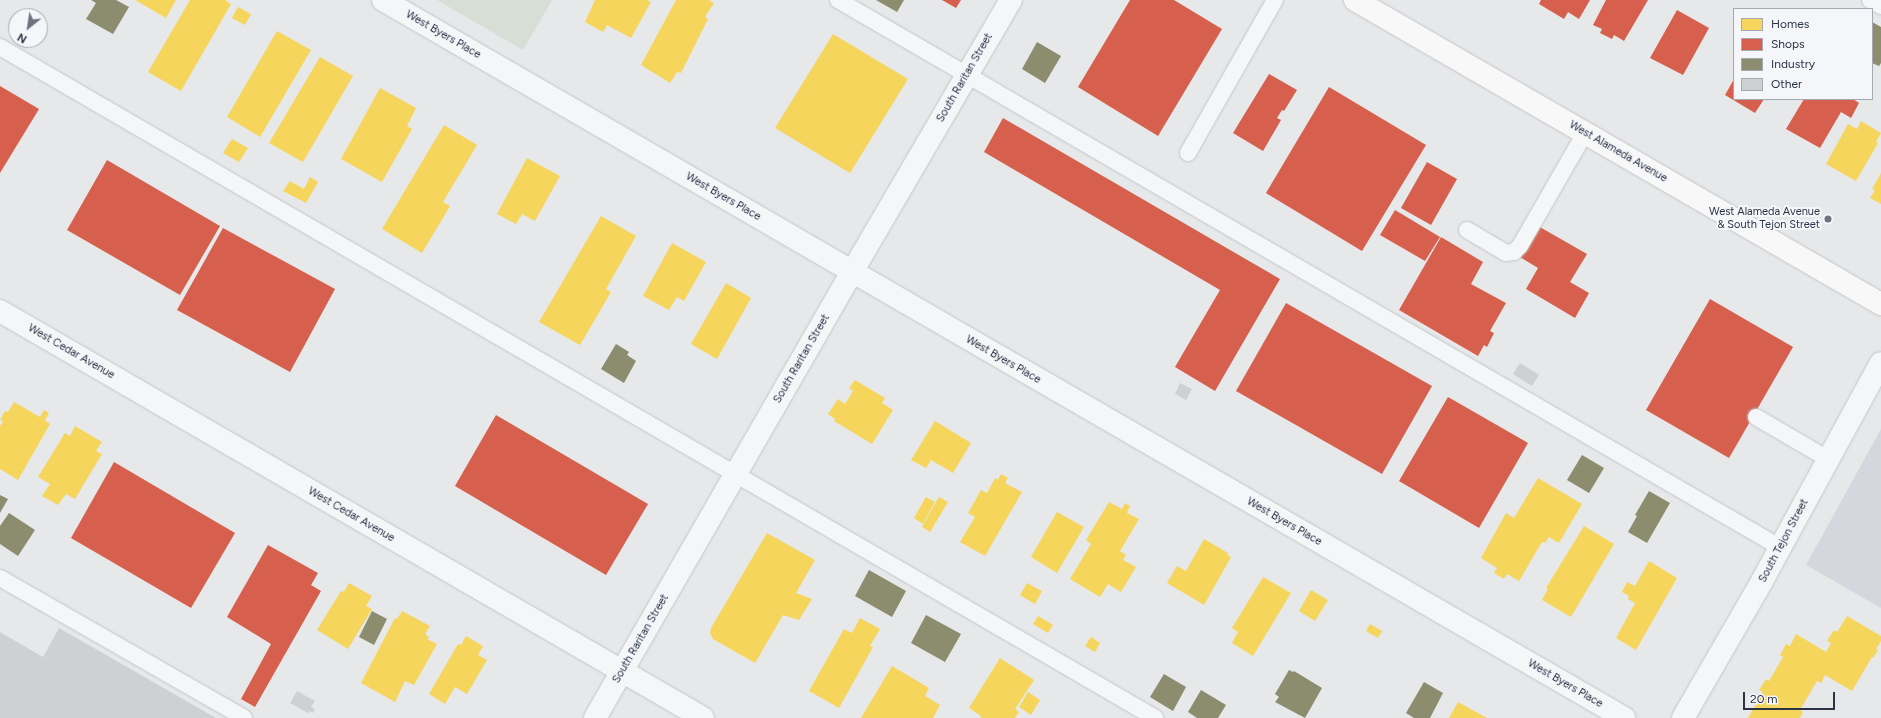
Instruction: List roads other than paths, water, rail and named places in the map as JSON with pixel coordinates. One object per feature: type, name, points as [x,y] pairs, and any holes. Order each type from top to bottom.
[{"type":"main road","name":"West Alameda Avenue","points":[[1355,0],[1881,304]]},
{"type":"street","name":"West Byers Place","points":[[383,0],[1624,718]]},
{"type":"street","name":"South Raritan Street","points":[[595,718],[852,272],[1011,0]]},
{"type":"street","name":"West Cedar Avenue","points":[[0,311],[703,718]]},
{"type":"street","name":"South Tejon Street","points":[[1683,718],[1780,548],[1881,363]]},
{"type":"lane","points":[[838,0],[1780,548]]},
{"type":"lane","points":[[1188,153],[1275,0]]},
{"type":"lane","points":[[1870,0],[1881,6]]},
{"type":"lane","points":[[0,47],[736,473],[1155,718]]},
{"type":"lane","points":[[1466,230],[1506,253],[1514,252],[1520,246],[1585,133]]},
{"type":"lane","points":[[1756,417],[1828,459]]},
{"type":"lane","points":[[0,578],[244,718]]},
{"type":"place","name":"West Alameda Avenue & South Tejon Street","points":[[1828,219]]}]
